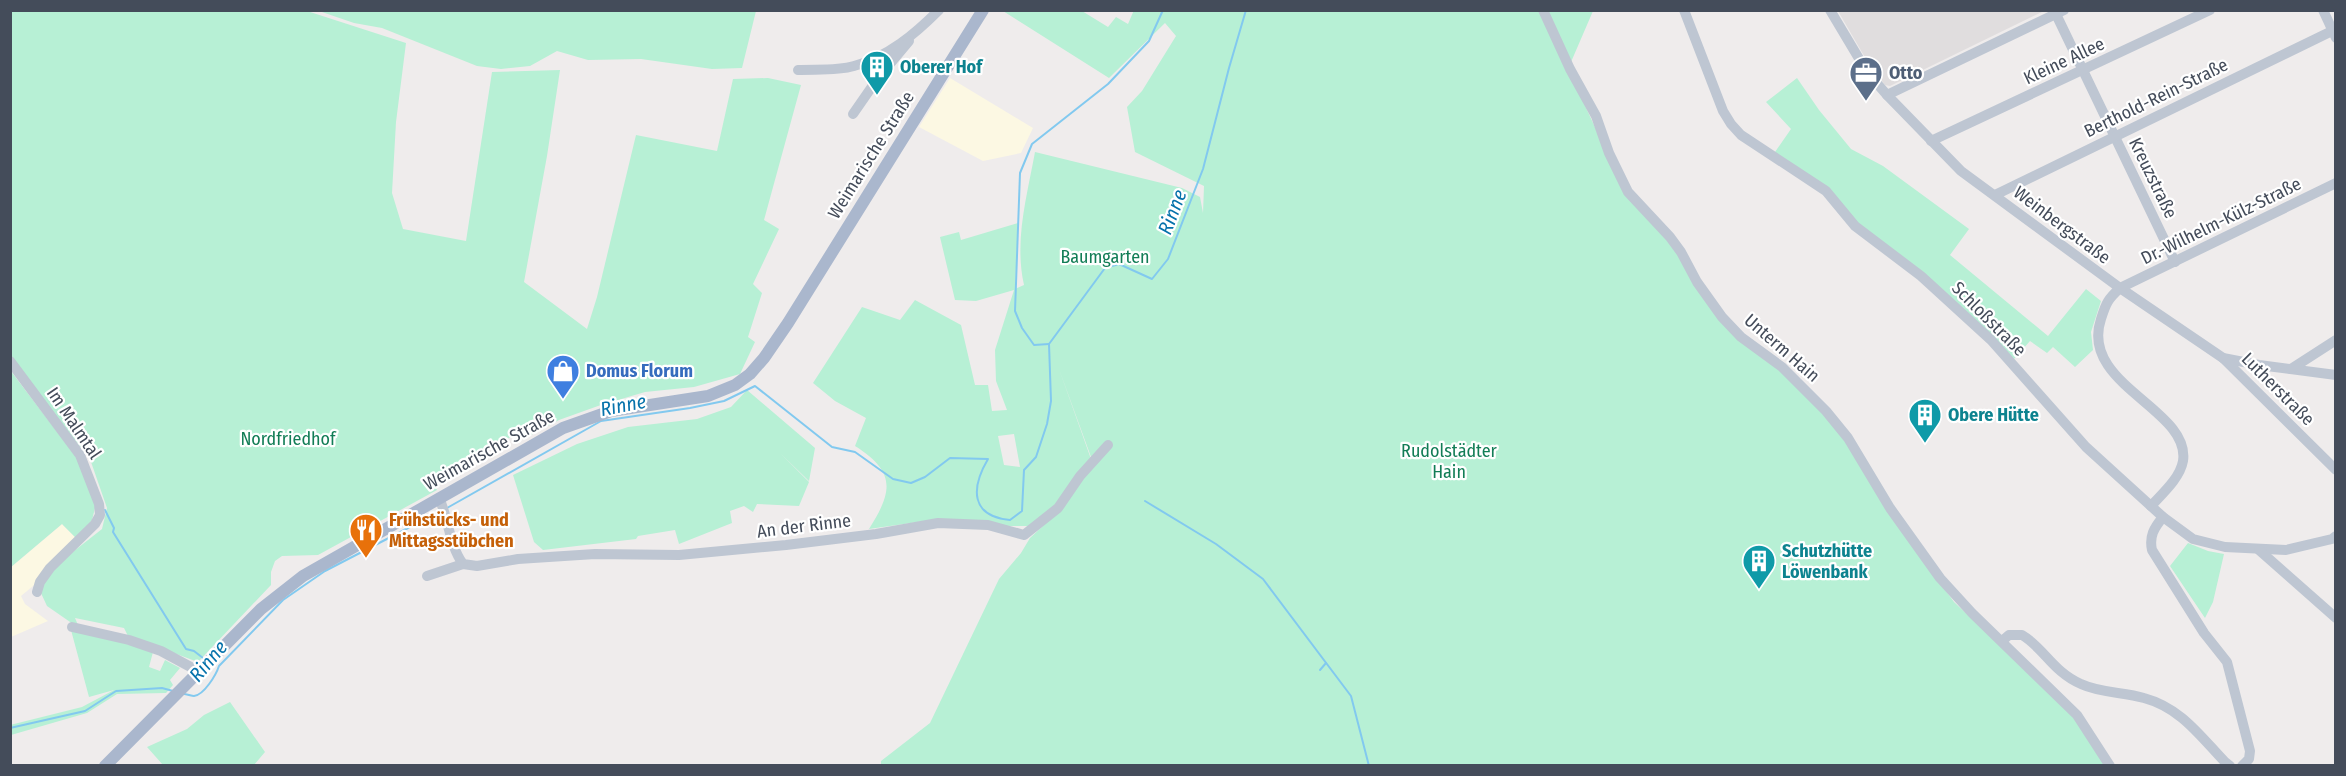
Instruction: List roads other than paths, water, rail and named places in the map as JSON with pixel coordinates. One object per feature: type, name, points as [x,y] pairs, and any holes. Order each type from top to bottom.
[{"type":"main road","name":"Weimarische Straße","points":[[105,765],[282,590],[316,568],[443,505],[553,434],[597,415],[649,404],[708,396],[735,384],[750,374],[771,349],[788,323],[983,10]]},
{"type":"street","points":[[798,70],[852,67],[878,57],[915,34],[939,10]]},
{"type":"street","name":"Unterm Hain","points":[[1543,10],[1570,69],[1596,116],[1628,192],[1670,237],[1697,282],[1722,317],[1741,337],[1782,367],[1826,411],[1848,438],[1890,508],[1940,578],[1972,613],[2078,715],[2110,765]]},
{"type":"street","name":"Schloßstraße","points":[[1684,10],[1723,111],[1731,124],[1742,135],[1826,191],[1855,226],[1921,276],[1990,340],[2086,447],[2163,517],[2193,539],[2225,547],[2286,550],[2332,539],[2336,536]]},
{"type":"street","name":"Weinbergstraße","points":[[1830,10],[1867,72],[1961,171],[2120,288],[2223,358],[2336,375]]},
{"type":"street","name":"Kleine Allee","points":[[1931,141],[2210,10]]},
{"type":"street","points":[[2323,10],[2334,34]]},
{"type":"street","points":[[1887,95],[2058,12]]},
{"type":"street","name":"Kreuzstraße","points":[[2058,12],[2083,71],[2175,262]]},
{"type":"street","name":"Weimarische Straße","points":[[853,114],[878,78],[915,34]]},
{"type":"street","name":"Berthold-Rein-Straße","points":[[1995,195],[2115,136],[2334,34]]},
{"type":"street","name":"Dr.-Wilhelm-Külz-Straße","points":[[2120,288],[2336,183]]},
{"type":"street","points":[[2120,288],[2107,301],[2097,330],[2099,348],[2110,368],[2126,387],[2177,434],[2183,453],[2183,462],[2179,472],[2151,506]]},
{"type":"street","points":[[2291,369],[2336,340]]},
{"type":"street","name":"Lutherstraße","points":[[2223,358],[2336,470]]},
{"type":"street","name":"Im Malmtal","points":[[10,361],[80,455],[99,504],[100,514],[95,524],[50,568],[40,582],[37,592]]},
{"type":"street","name":"An der Rinne","points":[[427,576],[463,564],[477,566],[518,559],[595,554],[679,555],[715,552],[820,541],[938,523],[988,525],[1024,535],[1058,508],[1080,476],[1108,445]]},
{"type":"street","points":[[443,505],[457,556],[463,564]]},
{"type":"street","points":[[2163,517],[2152,531],[2150,540],[2152,550],[2204,633],[2223,656],[2231,672],[2250,751],[2249,759],[2242,765]]},
{"type":"street","points":[[2259,550],[2336,618]]},
{"type":"street","points":[[2283,570],[2286,550]]},
{"type":"street","points":[[72,627],[129,640],[161,651],[198,671]]},
{"type":"street","points":[[2001,640],[2009,635],[2022,634],[2054,666],[2084,686],[2143,697],[2165,705],[2180,715],[2230,765]]},
{"type":"waterway","name":"Rinne","points":[[1049,344],[1034,345],[1022,328],[1015,311],[1020,173],[1032,144],[1108,84],[1149,41],[1163,10]]},
{"type":"waterway","name":"Rinne","points":[[447,508],[601,421],[724,401],[755,386],[832,447],[855,452],[893,479],[911,483],[925,477],[950,458],[988,459],[979,480],[978,499],[981,507],[987,513],[1010,520],[1022,511],[1024,470],[1036,457],[1047,424],[1051,401],[1049,344],[1105,268],[1119,264],[1152,279],[1168,259],[1203,169],[1246,10]]},
{"type":"waterway","points":[[1145,501],[1216,544],[1263,579],[1351,696],[1369,766]]},
{"type":"waterway","points":[[105,510],[114,528],[113,532],[186,649],[194,651],[203,658]]},
{"type":"waterway","name":"Rinne","points":[[184,694],[194,696],[202,692],[219,666],[283,600],[325,571],[439,512]]},
{"type":"waterway","points":[[1320,670],[1326,663]]},
{"type":"waterway","name":"Rinne","points":[[10,728],[85,711],[116,691],[162,688],[173,691]]},
{"type":"place","name":"Oberer Hof","points":[[877,96]]},
{"type":"place","name":"Otto","points":[[1866,102]]},
{"type":"place","name":"Domus Florum","points":[[563,400]]},
{"type":"place","name":"Obere Hütte","points":[[1925,444]]},
{"type":"place","name":"Frühstücks- und Mittagsstübchen","points":[[366,559]]},
{"type":"place","name":"Schutzhütte Löwenbank","points":[[1759,590]]},
{"type":"park label","name":"Baumgarten","points":[[1105,257]]},
{"type":"park label","name":"Nordfriedhof","points":[[288,439]]},
{"type":"park label","name":"Rudolstädter Hain","points":[[1449,461]]}]
